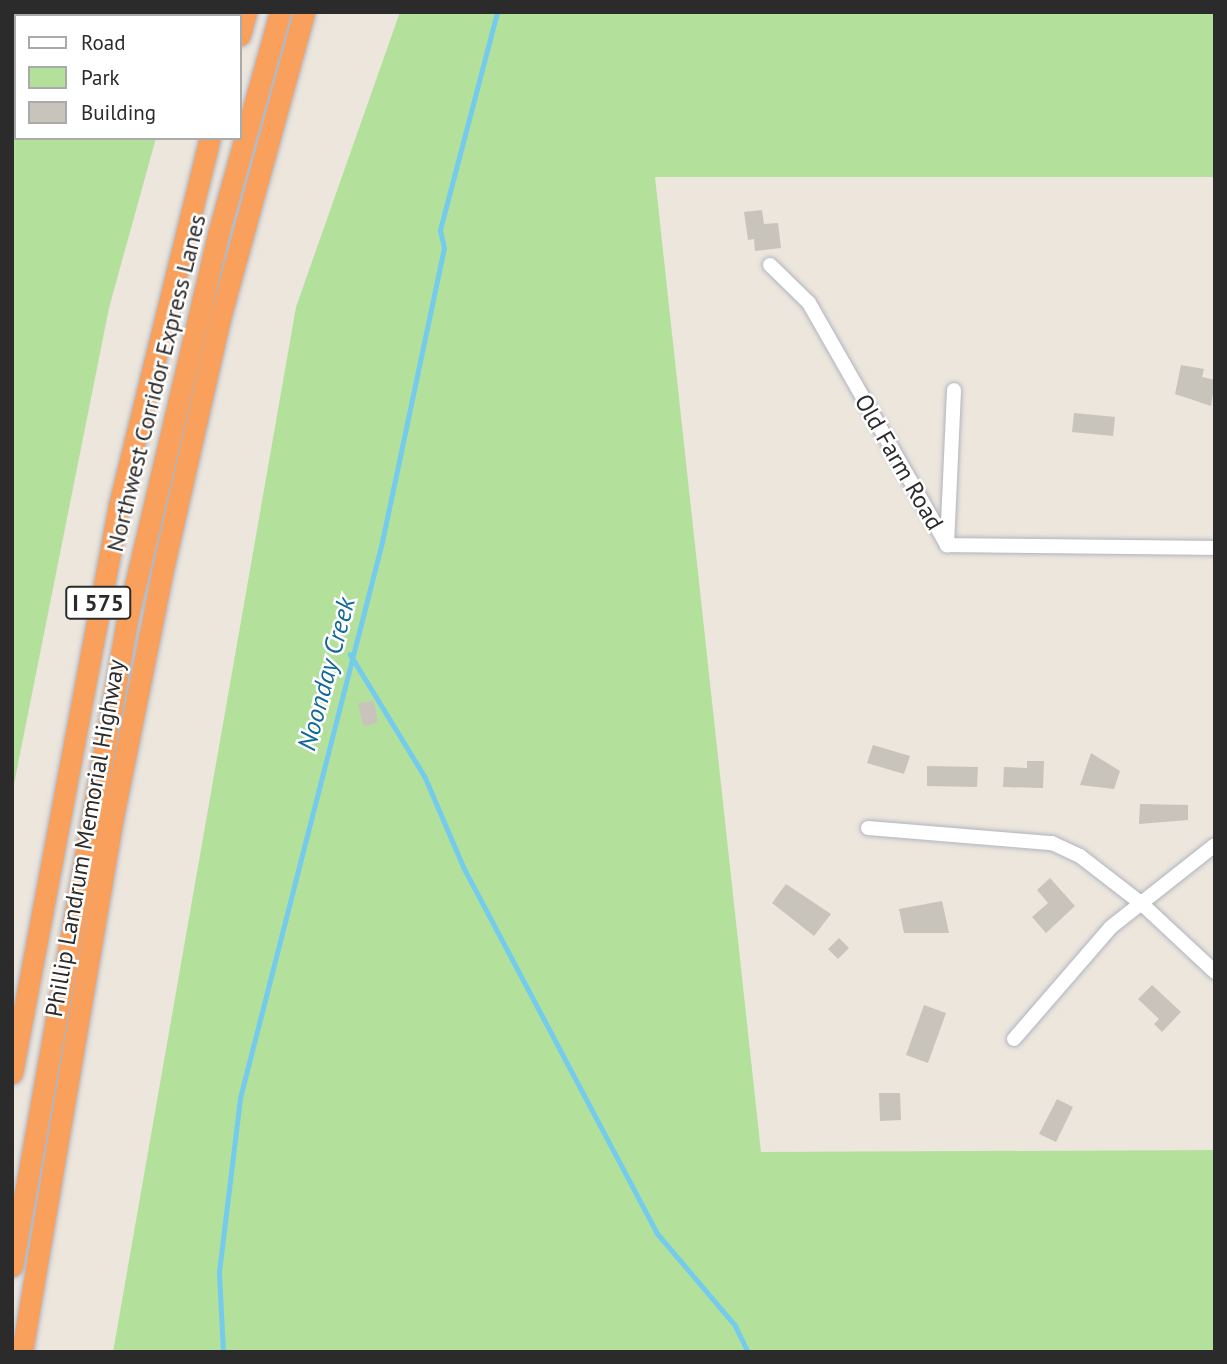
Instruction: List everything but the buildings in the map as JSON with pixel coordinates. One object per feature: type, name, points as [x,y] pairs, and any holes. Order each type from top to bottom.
[{"type":"highway","name":"Northwest Corridor Express Lanes","points":[[12,1266],[131,602],[215,247],[280,12]]},
{"type":"highway","name":"Phillip Landrum Memorial Highway","points":[[22,1352],[109,834],[160,581],[210,355],[304,12]]},
{"type":"highway","name":"Phillip Landrum Memorial Highway","points":[[12,1073],[119,505],[210,140]]},
{"type":"street","name":"Old Farm Road","points":[[770,265],[809,303],[947,545],[1215,548]]},
{"type":"street","points":[[947,545],[954,390]]},
{"type":"street","points":[[868,828],[1052,843],[1080,856],[1142,904],[1215,972]]},
{"type":"street","points":[[1014,1038],[1111,927],[1215,845]]},
{"type":"green space","points":[[12,12],[191,12],[14,14],[14,140],[155,140],[109,308],[12,794]]},
{"type":"green space","points":[[400,12],[1215,12],[1215,177],[655,177],[761,1152],[1215,1150],[1215,1352],[113,1352],[296,307]]},
{"type":"waterway","name":"Noonday Creek","points":[[223,1352],[219,1272],[240,1098],[382,542],[444,248],[440,230],[497,12]]},
{"type":"waterway","points":[[350,654],[425,777],[464,868],[657,1233],[735,1325],[748,1352]]}]
